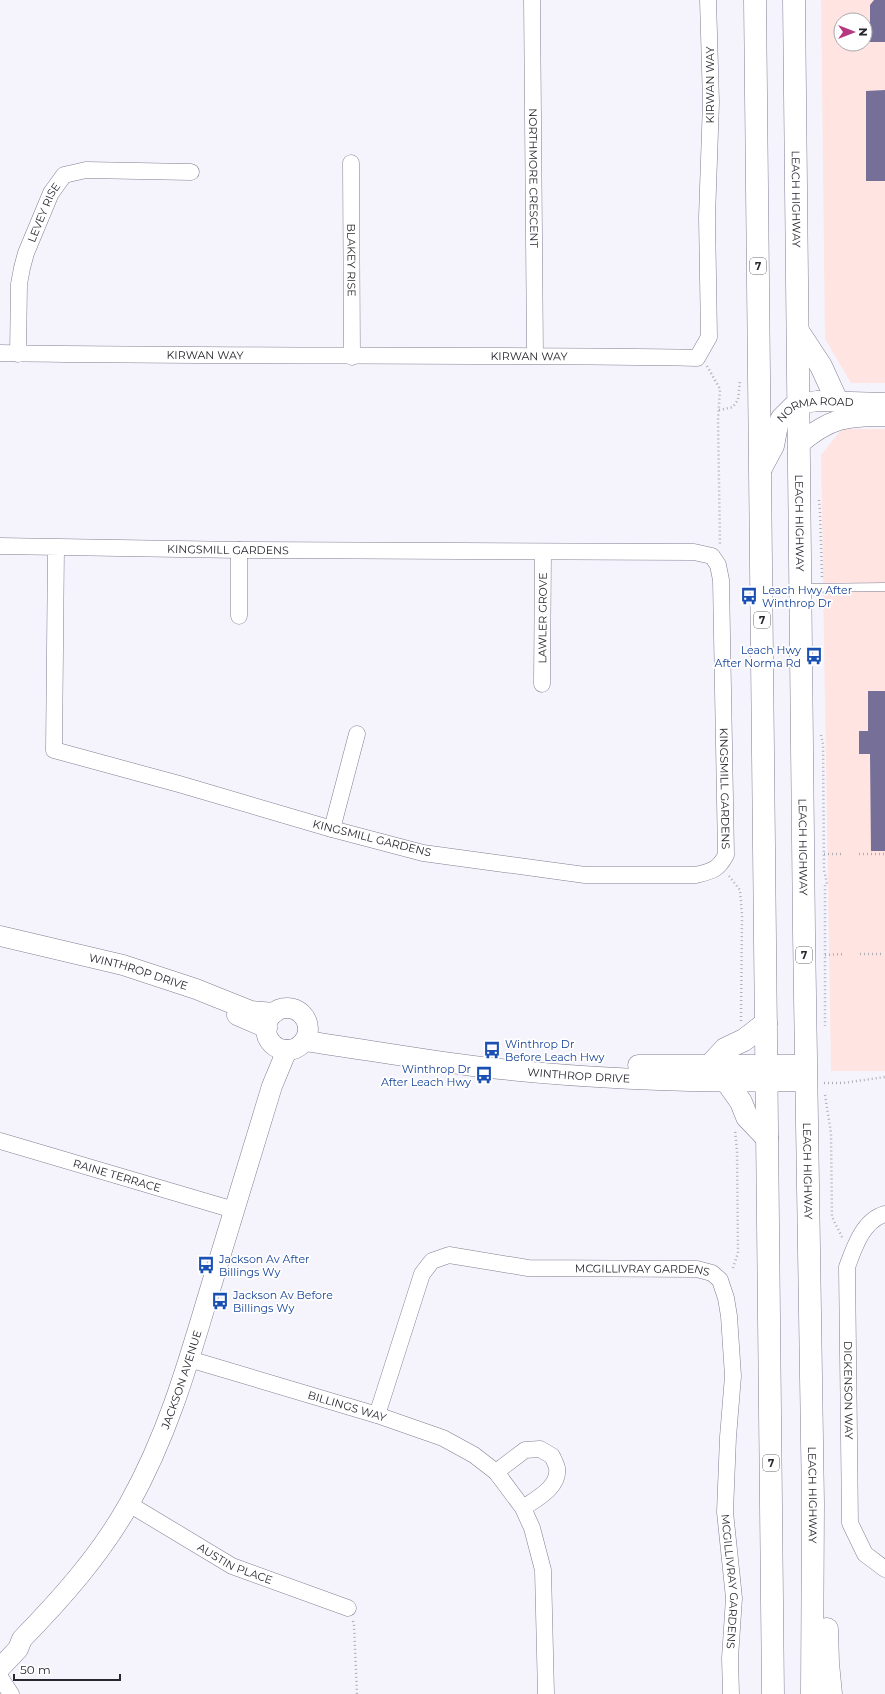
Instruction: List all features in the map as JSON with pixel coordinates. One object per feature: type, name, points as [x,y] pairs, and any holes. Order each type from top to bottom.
[{"type":"highway","name":"7","points":[[756,0],[773,1694]]},
{"type":"highway","name":"LEACH HIGHWAY","points":[[794,0],[806,1073],[813,1503],[812,1694]]},
{"type":"highway","points":[[798,331],[821,366],[837,401]]},
{"type":"highway","points":[[710,1065],[725,1049],[744,1040],[766,1023]]},
{"type":"highway","points":[[727,1082],[740,1102],[747,1118],[767,1138]]},
{"type":"highway","points":[[813,1503],[825,1553],[828,1662],[831,1694]]},
{"type":"street","name":"NORTHMORE CRESCENT","points":[[532,0],[535,355]]},
{"type":"street","name":"KIRWAN WAY","points":[[0,353],[352,357],[535,355],[697,358],[709,337],[707,217],[711,102],[708,0]]},
{"type":"street","name":"BLAKEY RISE","points":[[351,162],[352,357]]},
{"type":"street","name":"LEVEY RISE","points":[[18,354],[20,284],[22,268],[26,253],[51,193],[64,175],[86,170],[191,172]]},
{"type":"street","name":"NORMA ROAD","points":[[760,472],[774,446],[775,435],[781,418],[786,411],[798,404],[837,401],[885,403]]},
{"type":"street","name":"NORMA ROAD","points":[[799,444],[822,426],[838,419],[864,416],[885,416]]},
{"type":"street","name":"KINGSMILL GARDENS","points":[[0,546],[239,550],[694,552],[712,556],[718,565],[722,580],[726,855],[721,865],[713,870],[696,875],[585,875],[423,852],[332,829],[179,784],[54,750],[56,548]]},
{"type":"street","points":[[239,550],[239,616]]},
{"type":"street","name":"LAWLER GROVE","points":[[542,684],[543,552]]},
{"type":"street","points":[[332,829],[357,734]]},
{"type":"street","name":"WINTHROP DRIVE","points":[[0,936],[123,965],[196,988],[251,1010],[270,1020]]},
{"type":"street","name":"WINTHROP DRIVE","points":[[0,948],[121,977],[236,1015],[270,1020]]},
{"type":"street","points":[[286,1008],[299,1011],[307,1021],[307,1034],[300,1046],[281,1048],[270,1041],[270,1020],[286,1008]]},
{"type":"street","name":"WINTHROP DRIVE","points":[[307,1034],[472,1066],[523,1071],[587,1076],[727,1082],[766,1074],[806,1073]]},
{"type":"street","name":"WINTHROP DRIVE","points":[[307,1034],[334,1034],[469,1055],[527,1061],[576,1064],[710,1065],[766,1074]]},
{"type":"street","name":"JACKSON AVENUE","points":[[0,1668],[18,1649],[22,1639],[77,1579],[129,1504],[158,1446],[171,1416],[189,1359],[272,1086],[281,1048]]},
{"type":"street","name":"RAINE TERRACE","points":[[0,1141],[234,1210]]},
{"type":"street","name":"DICKENSON WAY","points":[[885,1214],[879,1215],[859,1235],[847,1267],[850,1523],[865,1554],[885,1569]]},
{"type":"street","name":"MCGILLIVRAY GARDENS","points":[[377,1415],[422,1274],[432,1261],[449,1255],[528,1268],[697,1269],[712,1273],[720,1280],[726,1298],[733,1376],[728,1437],[726,1512],[734,1598],[730,1658],[731,1694]]},
{"type":"street","name":"BILLINGS WAY","points":[[189,1359],[377,1415],[443,1438],[474,1455],[496,1472],[523,1508],[532,1528],[543,1570],[546,1694]]},
{"type":"street","points":[[496,1472],[525,1450],[540,1449],[552,1456],[557,1469],[556,1480],[546,1492],[523,1508]]},
{"type":"street","name":"AUSTIN PLACE","points":[[129,1504],[232,1566],[348,1608]]},
{"type":"street","name":"JACKSON AVENUE","points":[[0,1652],[10,1642],[22,1639]]},
{"type":"street","points":[[0,1677],[11,1694]]},
{"type":"lane","points":[[800,588],[885,587]]},
{"type":"path","points":[[699,354],[720,389],[720,552],[712,556]]},
{"type":"path","points":[[719,410],[734,407],[738,400],[740,377]]},
{"type":"path","points":[[823,764],[824,870],[827,884],[825,885],[824,909],[825,1031]]},
{"type":"path","points":[[824,854],[844,854]]},
{"type":"path","points":[[859,854],[885,854]]},
{"type":"path","points":[[721,865],[740,890],[742,915],[741,1028]]},
{"type":"path","points":[[825,955],[844,954]]},
{"type":"path","points":[[860,954],[884,954]]},
{"type":"path","points":[[853,1252],[845,1245],[832,1217],[831,1133],[827,1099],[822,1083],[843,1083],[885,1077]]},
{"type":"path","points":[[733,1268],[738,1253],[738,1151],[734,1123]]},
{"type":"path","points":[[348,1608],[354,1625],[357,1694]]},
{"type":"shaded area","points":[[821,0],[885,0],[885,383],[851,383],[825,339]]},
{"type":"shaded area","points":[[842,429],[885,429],[885,1071],[831,1071],[821,455]]},
{"type":"building","points":[[874,0],[885,0],[885,42],[873,42],[873,12],[870,12],[870,5]]},
{"type":"building","points":[[885,90],[885,181],[866,181],[866,91]]},
{"type":"building","points":[[868,691],[885,691],[885,851],[871,851],[870,754],[859,754],[859,731],[868,731]]},
{"type":"place","name":"Leach Hwy After Winthrop Dr","points":[[749,596]]},
{"type":"place","name":"Leach Hwy After Norma Rd","points":[[814,656]]},
{"type":"place","name":"Winthrop Dr Before Leach Hwy","points":[[492,1050]]},
{"type":"place","name":"Winthrop Dr After Leach Hwy","points":[[484,1075]]},
{"type":"place","name":"Jackson Av After Billings Wy","points":[[206,1265]]},
{"type":"place","name":"Jackson Av Before Billings Wy","points":[[220,1301]]}]
